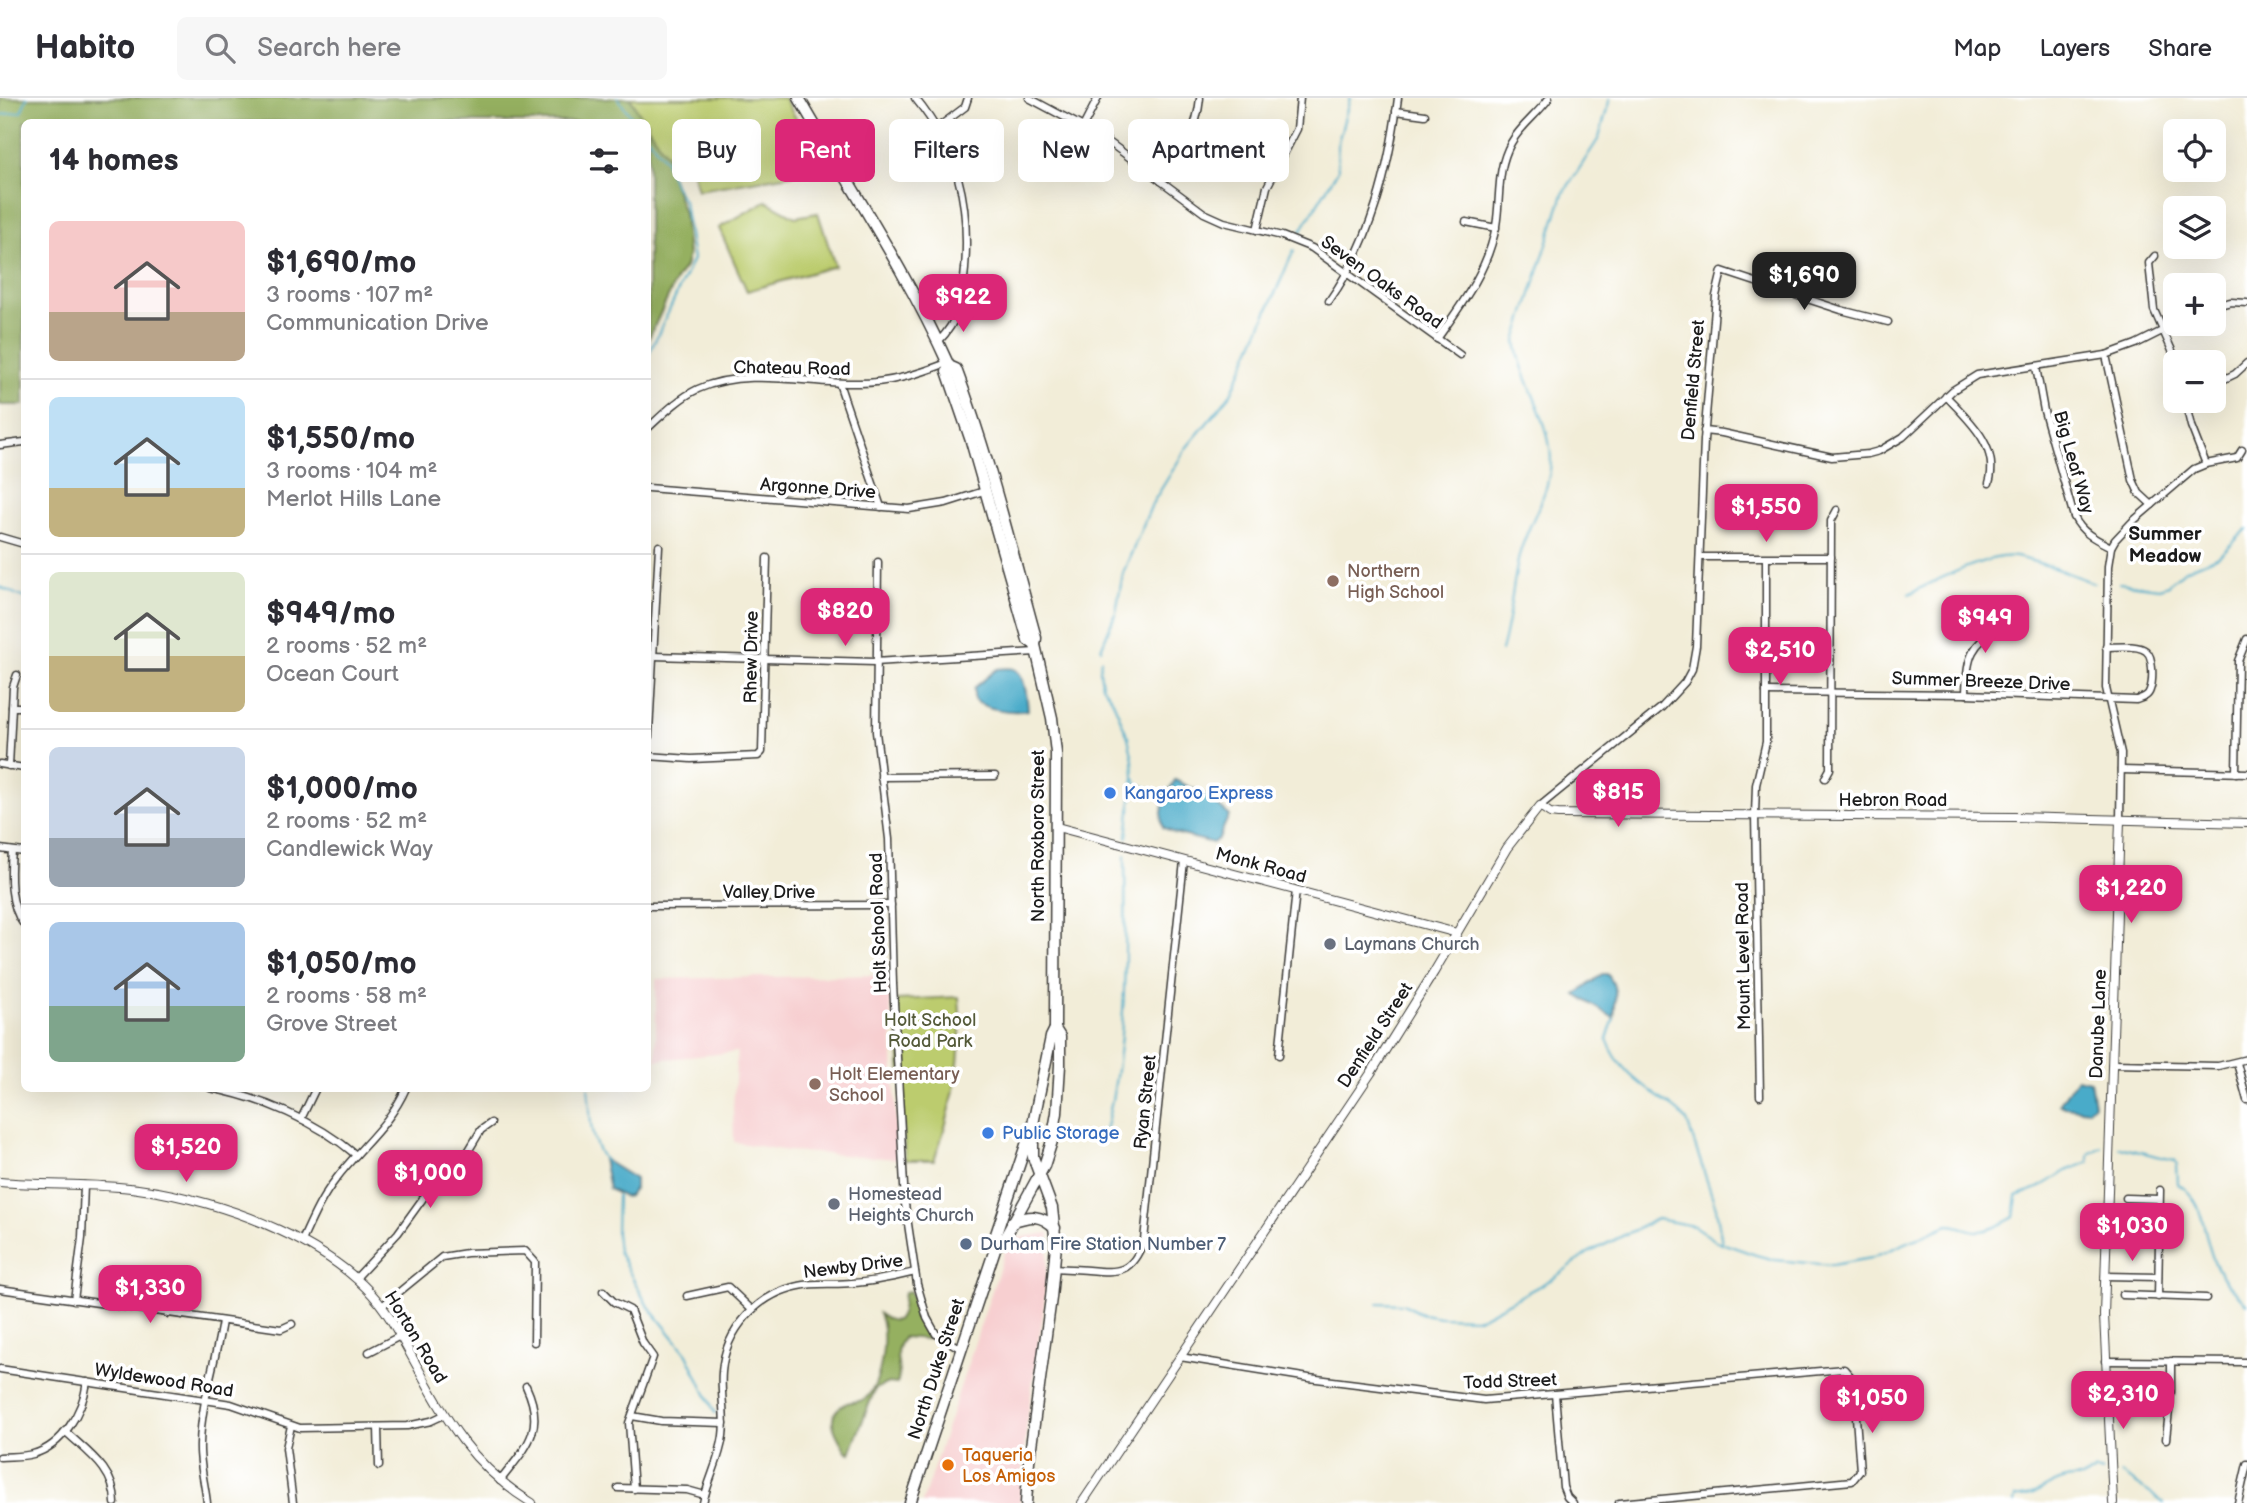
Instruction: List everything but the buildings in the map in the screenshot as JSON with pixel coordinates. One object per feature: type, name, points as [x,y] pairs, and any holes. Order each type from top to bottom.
[{"type":"main road","name":"North Roxboro Street","points":[[799,98],[899,266],[948,365],[947,371],[971,441],[1028,640],[1035,648]]},
{"type":"main road","name":"North Roxboro Street","points":[[948,365],[956,369],[995,486],[1036,638],[1035,648],[1055,741],[1055,1028],[1033,1124],[1033,1157],[1048,1193],[1055,1228],[1055,1268],[1029,1455],[1026,1503]]},
{"type":"main road","points":[[971,441],[977,450],[987,481],[995,486]]},
{"type":"main road","points":[[984,491],[990,494],[1003,535],[1008,538]]},
{"type":"main road","name":"North Roxboro Street","points":[[1039,1174],[1048,1156],[1057,1113],[1060,1037],[1055,1028]]},
{"type":"main road","name":"North Duke Street","points":[[910,1503],[996,1246],[995,1237],[1033,1124]]},
{"type":"main road","name":"North Duke Street","points":[[996,1246],[1004,1239],[1039,1174]]},
{"type":"main road","points":[[1012,1222],[1036,1216],[1045,1219],[1055,1228]]},
{"type":"street","points":[[915,98],[930,119]]},
{"type":"street","points":[[949,119],[965,107],[968,98]]},
{"type":"street","name":"Seven Oaks Road","points":[[1029,98],[1072,119]]},
{"type":"street","points":[[1087,119],[1098,98]]},
{"type":"street","points":[[1197,119],[1199,98]]},
{"type":"street","points":[[1257,230],[1267,187],[1297,129],[1300,98]]},
{"type":"street","points":[[1329,301],[1348,274],[1384,181],[1398,98]]},
{"type":"street","points":[[1437,339],[1474,286],[1496,228],[1498,182],[1506,155],[1518,132],[1549,98]]},
{"type":"street","points":[[1396,111],[1425,115]]},
{"type":"street","name":"Seven Oaks Road","points":[[1114,145],[1128,155]]},
{"type":"street","points":[[938,342],[952,326],[964,280],[967,227],[960,182]]},
{"type":"street","name":"Seven Oaks Road","points":[[1162,182],[1193,206],[1214,218],[1304,244],[1460,355]]},
{"type":"street","points":[[1466,222],[1496,228]]},
{"type":"street","points":[[1704,431],[1832,457],[1857,456],[1879,450],[1903,437],[1946,396],[1977,375],[1995,370],[2036,367],[2106,355],[2125,349],[2163,330],[2151,296],[2149,263],[2155,256]]},
{"type":"street","name":"Denfield Street","points":[[1082,1503],[1371,1073],[1511,842],[1540,806],[1662,707],[1685,682],[1692,669],[1696,646],[1701,557],[1704,431],[1715,310],[1722,271],[1841,310],[1888,322]]},
{"type":"street","points":[[2226,303],[2247,303]]},
{"type":"street","points":[[2106,355],[2133,480],[2139,493],[2152,505]]},
{"type":"street","points":[[2226,378],[2247,363]]},
{"type":"street","name":"Chateau Road","points":[[651,425],[683,398],[723,381],[758,379],[861,383],[902,378],[948,365]]},
{"type":"street","name":"Big Leaf Way","points":[[2036,367],[2044,411],[2074,517],[2091,538],[2111,547]]},
{"type":"street","points":[[839,383],[881,506]]},
{"type":"street","points":[[1946,396],[1981,434],[1992,466],[1989,484]]},
{"type":"street","points":[[2188,413],[2206,464]]},
{"type":"street","points":[[0,445],[21,442]]},
{"type":"street","points":[[2111,547],[2132,522],[2194,469],[2237,457],[2242,450]]},
{"type":"street","name":"Argonne Drive","points":[[651,488],[924,508],[984,491]]},
{"type":"street","points":[[1825,778],[1830,769],[1831,521],[1837,510]]},
{"type":"street","points":[[0,537],[21,543]]},
{"type":"street","points":[[651,695],[659,546]]},
{"type":"street","name":"Danube Lane","points":[[2111,547],[2108,566],[2107,699],[2121,753],[2105,1276],[2105,1361],[2113,1503]]},
{"type":"street","points":[[1701,557],[1830,557]]},
{"type":"street","name":"Rhew Drive","points":[[651,753],[691,759],[758,756],[763,747],[767,558]]},
{"type":"street","name":"Mount Level Road","points":[[1760,1096],[1755,815],[1756,785],[1766,742],[1766,558]]},
{"type":"street","name":"Holt School Road","points":[[878,562],[876,732],[888,832],[903,1188],[922,1302],[933,1331],[943,1340],[961,1349]]},
{"type":"street","points":[[1966,694],[1968,663],[1975,646],[2007,619]]},
{"type":"street","points":[[2236,772],[2238,661],[2247,639]]},
{"type":"street","name":"Summer Breeze Drive","points":[[1766,692],[1966,694],[2136,700],[2147,695],[2151,688],[2151,661],[2147,652],[2141,648],[2106,647]]},
{"type":"street","points":[[653,656],[876,662],[1035,648]]},
{"type":"street","points":[[9,766],[13,687],[17,675]]},
{"type":"street","points":[[12,707],[21,707]]},
{"type":"street","points":[[0,764],[21,768]]},
{"type":"street","points":[[2121,770],[2247,773]]},
{"type":"street","points":[[881,777],[995,776]]},
{"type":"street","name":"Hebron Road","points":[[1540,806],[1550,813],[1558,814],[2014,817],[2247,823]]},
{"type":"street","name":"Monk Road","points":[[1057,827],[1457,933]]},
{"type":"street","points":[[0,849],[21,852]]},
{"type":"street","points":[[12,851],[12,891],[21,919]]},
{"type":"street","name":"Ryan Street","points":[[1055,1268],[1108,1272],[1121,1270],[1137,1257],[1144,1240],[1184,861]]},
{"type":"street","points":[[1279,1055],[1296,890]]},
{"type":"street","name":"Valley Drive","points":[[651,906],[891,905]]},
{"type":"street","points":[[2112,1064],[2218,1066],[2247,1059]]},
{"type":"street","points":[[2237,1063],[2247,1100]]},
{"type":"street","points":[[225,1092],[301,1119],[335,1138],[356,1155]]},
{"type":"street","points":[[243,1097],[245,1092]]},
{"type":"street","points":[[301,1119],[314,1092]]},
{"type":"street","points":[[302,1241],[325,1194],[380,1130],[404,1092]]},
{"type":"street","points":[[357,1277],[398,1233],[429,1190],[463,1160],[481,1130],[491,1123]]},
{"type":"street","name":"Horton Road","points":[[0,1182],[123,1187],[172,1195],[250,1219],[302,1241],[335,1260],[357,1277],[382,1306],[444,1415],[473,1456],[500,1481],[532,1503]]},
{"type":"street","points":[[74,1300],[82,1238],[83,1185]]},
{"type":"street","points":[[2158,1297],[2160,1191]]},
{"type":"street","points":[[2126,1198],[2159,1199]]},
{"type":"street","points":[[2124,1237],[2159,1238]]},
{"type":"street","points":[[382,1306],[442,1257],[467,1252],[525,1251],[535,1262],[534,1342]]},
{"type":"street","name":"Newby Drive","points":[[703,1503],[721,1447],[725,1355],[735,1331],[752,1310],[767,1298],[798,1286],[862,1283],[915,1272]]},
{"type":"street","points":[[168,1314],[174,1273]]},
{"type":"street","points":[[2105,1276],[2158,1277]]},
{"type":"street","points":[[687,1296],[728,1287],[752,1310]]},
{"type":"street","points":[[0,1289],[281,1329],[292,1324]]},
{"type":"street","points":[[603,1291],[614,1302],[630,1310],[643,1343],[653,1357],[629,1426],[635,1489]]},
{"type":"street","points":[[2122,1296],[2206,1298]]},
{"type":"street","points":[[207,1503],[200,1446],[222,1321]]},
{"type":"street","points":[[369,1352],[400,1336]]},
{"type":"street","name":"Todd Street","points":[[1180,1357],[1484,1400],[1844,1369],[1851,1377],[1860,1471],[1852,1482],[1619,1503]]},
{"type":"street","points":[[2105,1361],[2247,1362]]},
{"type":"street","points":[[2165,1439],[2171,1392],[2171,1361]]},
{"type":"street","name":"Wyldewood Road","points":[[0,1369],[207,1399],[239,1406],[304,1429],[422,1424],[444,1415]]},
{"type":"street","points":[[0,1457],[34,1454],[49,1446],[65,1431],[82,1407],[87,1382]]},
{"type":"street","points":[[500,1481],[526,1449],[532,1435],[534,1408],[526,1387]]},
{"type":"street","points":[[1555,1394],[1563,1487],[1572,1502]]},
{"type":"street","points":[[632,1416],[724,1423]]},
{"type":"street","points":[[291,1426],[286,1448],[293,1503]]},
{"type":"street","points":[[378,1427],[379,1466]]},
{"type":"street","points":[[65,1431],[106,1470],[114,1488],[115,1503]]},
{"type":"street","points":[[2238,1503],[2247,1464]]},
{"type":"street","points":[[618,1488],[687,1490],[705,1494]]},
{"type":"shaded area","name":"Holt Elementary School","points":[[889,975],[898,1159],[788,1151],[734,1142],[733,1107],[737,1052],[656,1060],[656,979]]},
{"type":"shaded area","points":[[1049,1233],[1044,1305],[1027,1421],[1020,1503],[922,1503],[1009,1239]]},
{"type":"green space","points":[[0,98],[784,98],[796,119],[775,119],[775,177],[761,180],[761,119],[672,119],[672,168],[668,167],[651,139],[651,119],[21,119]]},
{"type":"green space","points":[[0,98],[630,98],[643,119],[21,119],[21,405],[0,405]]},
{"type":"green space","points":[[651,132],[670,160],[672,182],[684,214],[688,255],[685,267],[677,278],[651,334]]},
{"type":"green space","points":[[696,182],[747,182],[698,190]]},
{"type":"green space","points":[[766,201],[795,217],[818,213],[835,266],[747,291],[719,228]]},
{"type":"green space","name":"Holt School Road Park","points":[[959,997],[959,1060],[941,1140],[934,1160],[905,1160],[897,1000]]},
{"type":"green space","points":[[910,1291],[930,1336],[927,1339],[904,1337],[897,1355],[897,1384],[888,1383],[875,1389],[850,1453],[846,1451],[836,1433],[834,1414],[845,1404],[864,1400],[872,1391],[882,1358],[883,1333],[879,1314],[893,1321],[897,1319],[902,1311],[904,1292]]},
{"type":"water","points":[[1012,668],[1018,672],[1025,688],[1028,710],[1000,710],[974,700],[974,688],[997,669]]},
{"type":"water","points":[[1175,780],[1204,794],[1229,815],[1219,838],[1213,843],[1174,833],[1163,827],[1162,809]]},
{"type":"water","points":[[1602,974],[1607,974],[1615,990],[1614,1018],[1576,995]]},
{"type":"water","points":[[2077,1078],[2090,1081],[2094,1104],[2088,1110],[2059,1104]]},
{"type":"water","points":[[603,1159],[635,1179],[635,1188],[629,1196],[624,1197],[609,1189]]},
{"type":"waterway","points":[[0,115],[21,112],[27,98]]},
{"type":"waterway","points":[[617,98],[634,119]]},
{"type":"waterway","points":[[1301,231],[1338,170],[1337,146],[1350,98]]},
{"type":"waterway","points":[[1501,651],[1519,556],[1545,490],[1551,462],[1547,434],[1516,341],[1563,194],[1599,138],[1610,98]]},
{"type":"waterway","points":[[651,141],[665,160],[684,202],[693,259],[651,350]]},
{"type":"waterway","points":[[1101,649],[1116,612],[1123,573],[1152,504],[1187,447],[1231,394],[1294,250]]},
{"type":"waterway","points":[[2119,583],[2159,588],[2168,585],[2185,570],[2219,556],[2247,529]]},
{"type":"waterway","points":[[1909,594],[1977,563],[2005,557],[2036,562],[2094,583]]},
{"type":"waterway","points":[[0,587],[21,597]]},
{"type":"waterway","points":[[1101,659],[1102,686],[1112,699],[1128,737],[1133,760],[1134,777],[1127,837]]},
{"type":"waterway","points":[[1135,778],[1137,784],[1169,795]]},
{"type":"waterway","points":[[1102,1141],[1117,1072],[1124,999],[1125,855]]},
{"type":"waterway","points":[[1614,1018],[1607,1039],[1620,1063],[1628,1073],[1687,1121],[1716,1208],[1722,1243]]},
{"type":"waterway","points":[[588,1092],[595,1143],[605,1161]]},
{"type":"waterway","points":[[1378,1303],[1403,1304],[1423,1314],[1440,1317],[1480,1318],[1554,1278],[1588,1253],[1657,1219],[1694,1226],[1716,1241],[1775,1260],[1832,1265],[1871,1258],[1948,1225],[1976,1231],[2001,1224],[2014,1217],[2017,1196],[2089,1162],[2089,1154],[2101,1147]]},
{"type":"waterway","points":[[2119,1147],[2174,1160],[2177,1164],[2178,1184],[2187,1191],[2199,1208],[2217,1267],[2228,1284],[2247,1304]]},
{"type":"waterway","points":[[617,1196],[618,1251],[646,1303],[687,1354],[715,1413]]},
{"type":"waterway","points":[[2014,1503],[2015,1497],[2028,1496],[2059,1481],[2084,1478],[2095,1470],[2102,1472]]},
{"type":"waterway","points":[[2121,1473],[2164,1503]]},
{"type":"place","name":"Northern High School","points":[[1333,581]]},
{"type":"place","name":"Kangaroo Express","points":[[1110,793]]},
{"type":"place","name":"Laymans Church","points":[[1330,944]]},
{"type":"place","name":"Holt Elementary School","points":[[815,1084]]},
{"type":"place","name":"Public Storage","points":[[988,1133]]},
{"type":"place","name":"Homestead Heights Church","points":[[834,1204]]},
{"type":"place","name":"Durham Fire Station Number 7","points":[[966,1244]]},
{"type":"place","name":"Taqueria Los Amigos","points":[[948,1465]]},
{"type":"district","name":"Summer Meadow","points":[[2165,544]]}]
